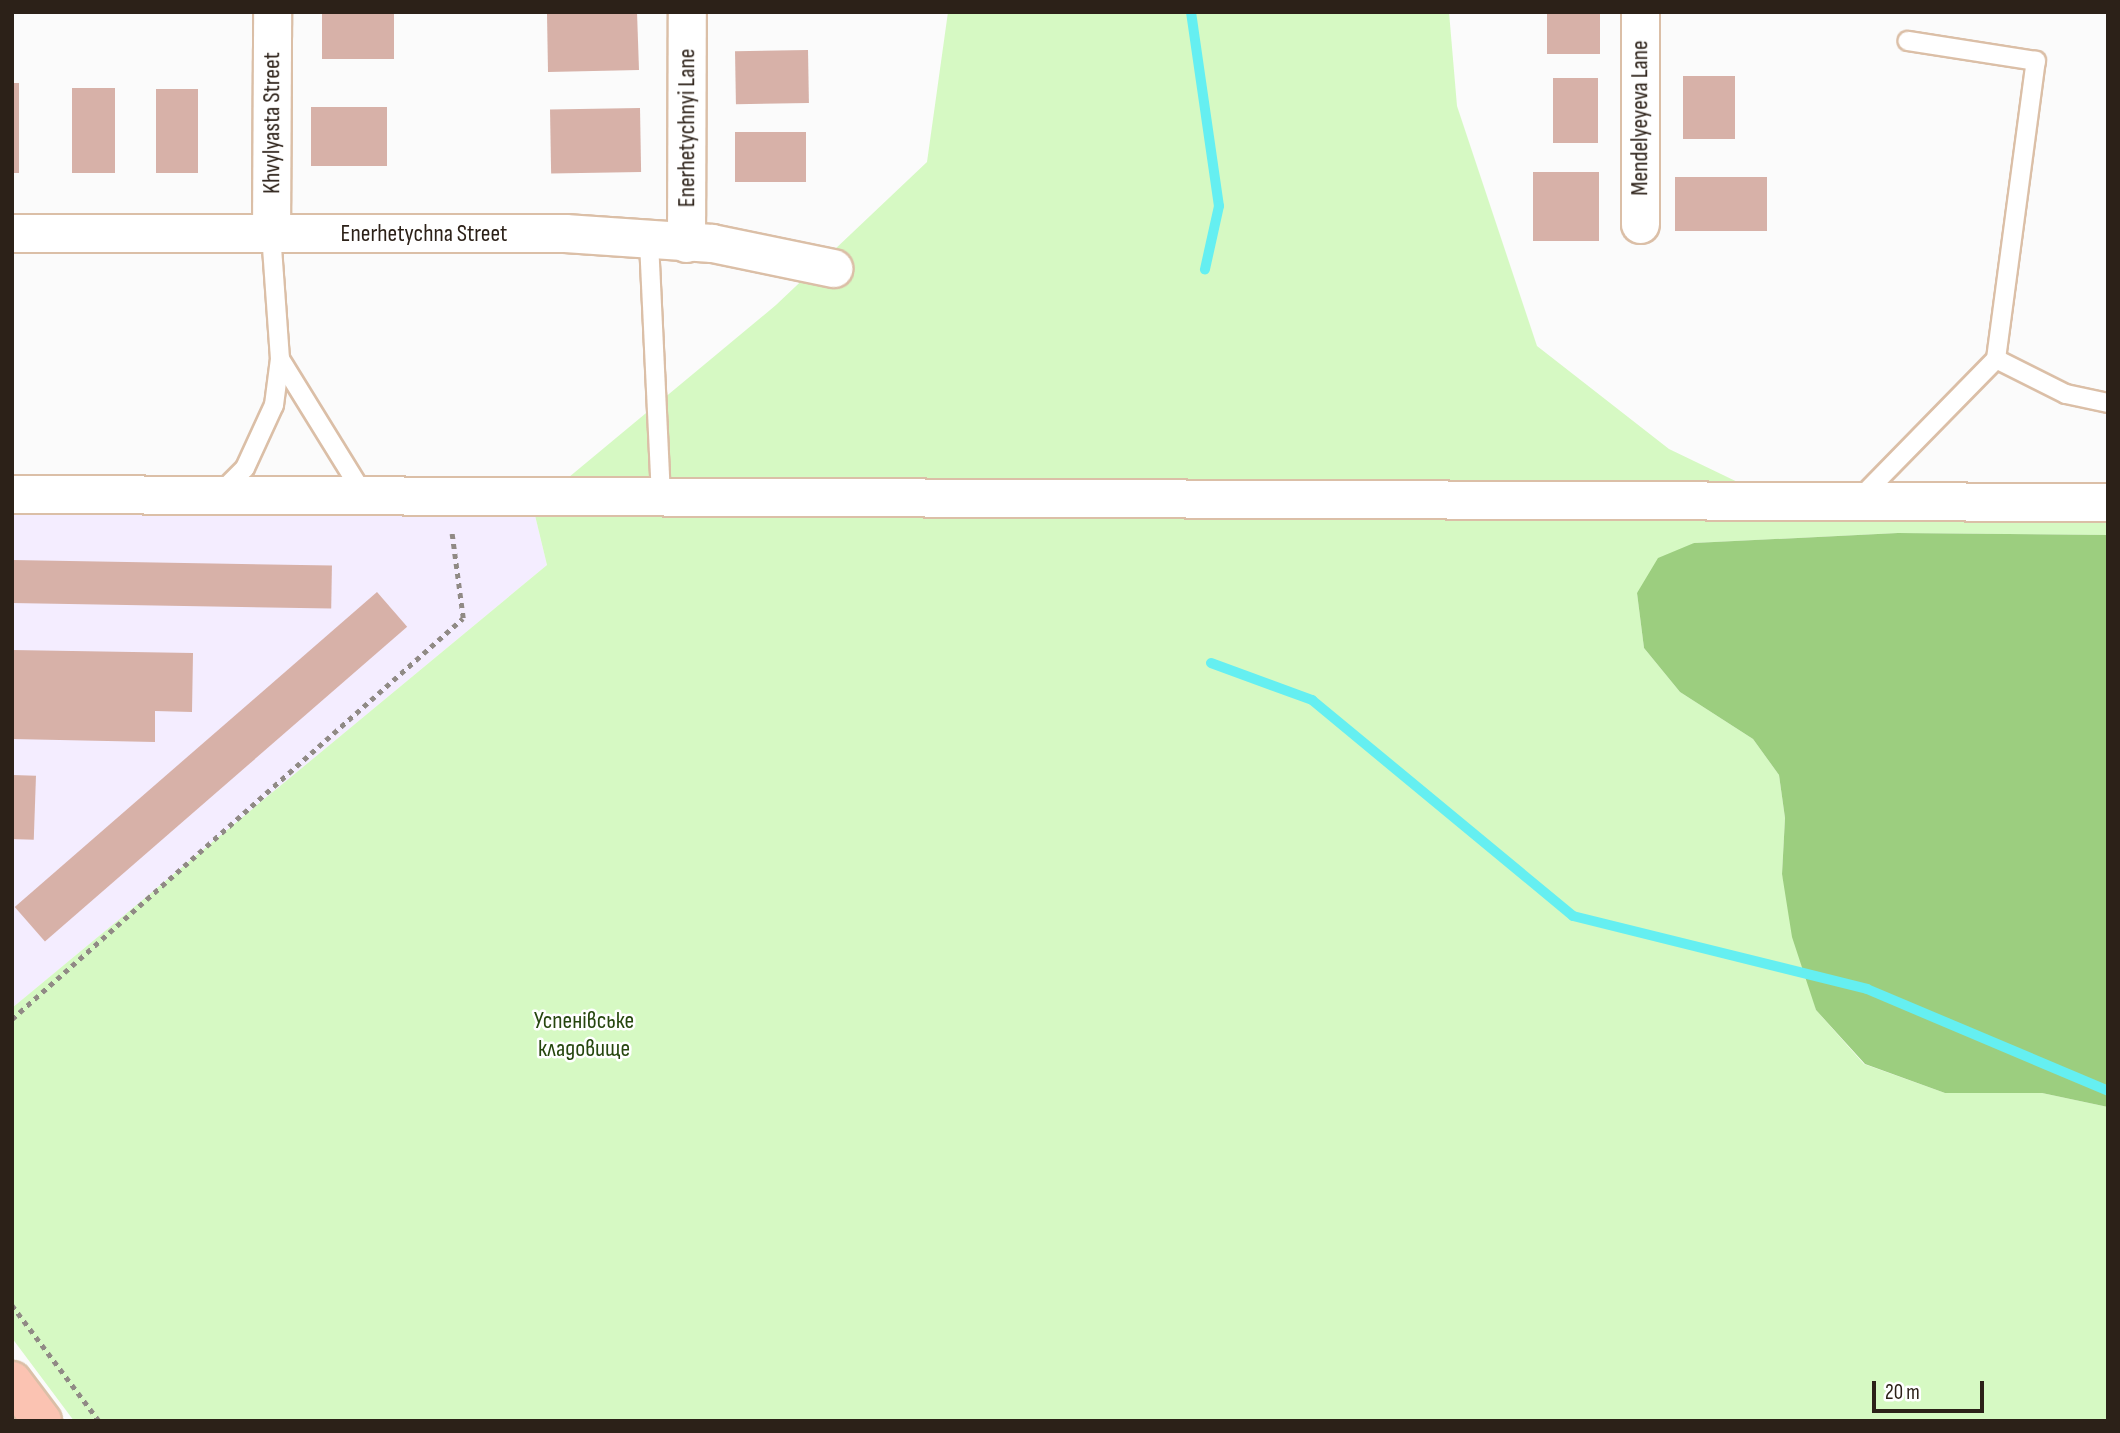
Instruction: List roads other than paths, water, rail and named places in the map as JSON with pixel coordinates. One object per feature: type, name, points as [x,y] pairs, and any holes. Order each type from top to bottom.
[{"type":"highway","points":[[12,1381],[42,1421]]},
{"type":"street","name":"Khvylyasta Street","points":[[271,234],[272,12]]},
{"type":"street","name":"Enerhetychnyi Lane","points":[[686,243],[687,12]]},
{"type":"street","name":"Mendelyeyeva Lane","points":[[1640,12],[1640,224]]},
{"type":"street","name":"Enerhetychna Street","points":[[12,233],[565,233],[686,243],[833,268]]},
{"type":"street","points":[[12,494],[661,494],[1856,503],[2108,502]]},
{"type":"lane","points":[[1856,503],[1996,359],[2036,61],[1908,41]]},
{"type":"lane","points":[[217,495],[245,468],[262,439],[280,359],[271,234]]},
{"type":"lane","points":[[649,242],[661,494]]},
{"type":"lane","points":[[280,359],[364,495]]},
{"type":"lane","points":[[1996,359],[2066,394],[2108,403]]},
{"type":"waterway","points":[[1191,12],[1219,206],[1205,269]]},
{"type":"waterway","points":[[1211,663],[1312,700],[1573,916],[1867,989],[2108,1091]]},
{"type":"park label","name":"Успенівське кладовище","points":[[584,1035]]}]
